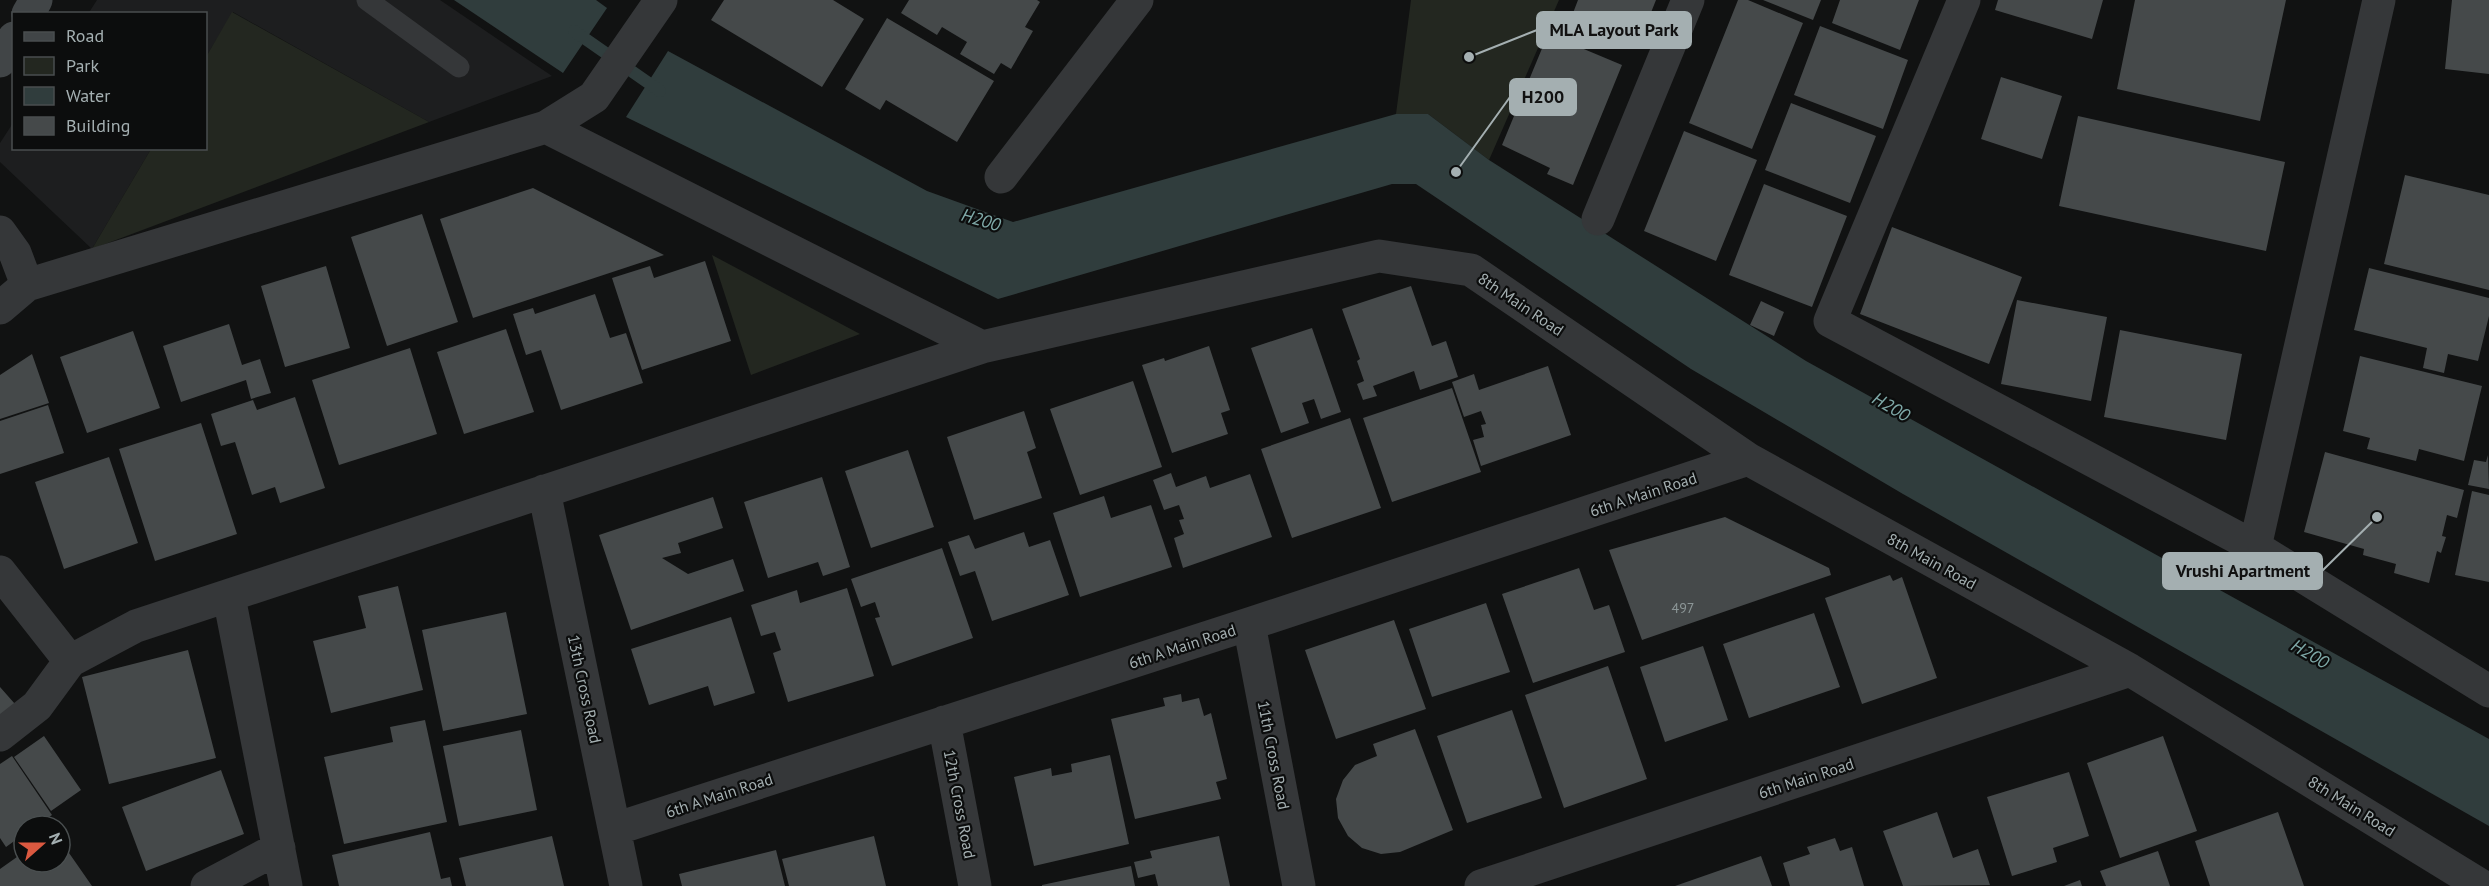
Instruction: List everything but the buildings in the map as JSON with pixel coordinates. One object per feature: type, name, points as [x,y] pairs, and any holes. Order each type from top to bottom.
[{"type":"main road","points":[[0,61],[12,41]]},
{"type":"street","points":[[1001,177],[1137,0]]},
{"type":"street","points":[[1598,219],[1689,0]]},
{"type":"street","points":[[1964,0],[1830,321],[2255,547],[2489,691]]},
{"type":"street","points":[[2255,547],[2379,0]]},
{"type":"street","points":[[0,308],[27,285],[546,127],[594,97],[645,12]]},
{"type":"street","points":[[546,127],[982,347]]},
{"type":"street","points":[[0,232],[15,253],[27,285]]},
{"type":"street","name":"8th Main Road","points":[[982,347],[1379,256],[1471,270],[1748,459],[2130,670],[2482,886]]},
{"type":"street","points":[[0,735],[37,706],[70,661],[136,626],[982,347]]},
{"type":"street","name":"6th A Main Road","points":[[615,829],[1249,624],[1748,459]]},
{"type":"street","name":"13th Cross Road","points":[[544,491],[626,886]]},
{"type":"street","points":[[0,572],[70,661]]},
{"type":"street","points":[[229,597],[286,886]]},
{"type":"street","name":"11th Cross Road","points":[[1249,624],[1299,886]]},
{"type":"street","name":"6th Main Road","points":[[1481,886],[2130,670]]},
{"type":"street","name":"12th Cross Road","points":[[944,722],[975,886]]},
{"type":"street","points":[[207,886],[279,848]]},
{"type":"lane","points":[[367,0],[459,67]]},
{"type":"shaded area","points":[[97,0],[440,0],[552,76],[429,122],[233,12],[207,55],[207,12],[89,12]]},
{"type":"shaded area","points":[[12,125],[12,150],[150,150],[92,249],[0,162],[0,143]]},
{"type":"green space","points":[[1411,0],[1559,0],[1489,160],[1428,114],[1396,114]]},
{"type":"green space","points":[[232,12],[429,122],[92,249],[150,150],[207,150],[207,55]]},
{"type":"green space","points":[[712,255],[860,334],[751,375]]},
{"type":"water","points":[[454,0],[596,0],[607,8],[563,73]]},
{"type":"water","points":[[668,51],[927,191],[1013,222],[1396,114],[1428,114],[1489,160],[1806,361],[2489,739],[2489,826],[1903,494],[1691,369],[1416,184],[1392,184],[998,299],[626,117]]},
{"type":"waterway","name":"H200","points":[[574,31],[660,91]]},
{"type":"place","name":"MLA Layout Park","points":[[1469,57]]},
{"type":"place","name":"H200","points":[[1456,172]]},
{"type":"place","name":"Vrushi Apartment","points":[[2377,517]]}]
